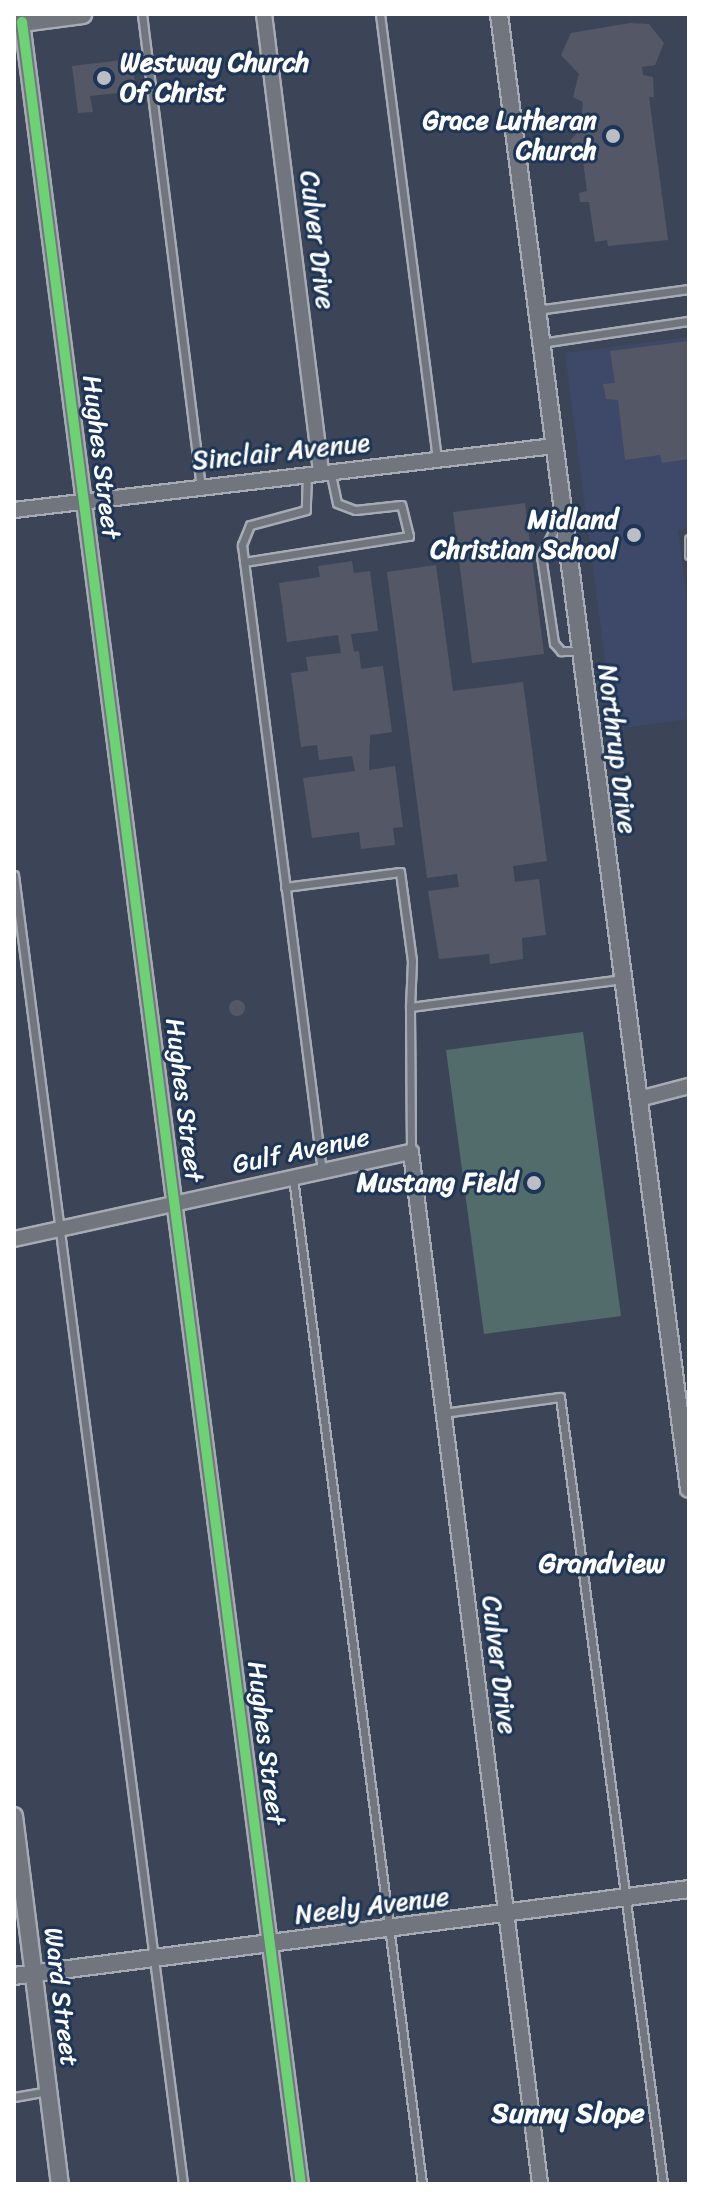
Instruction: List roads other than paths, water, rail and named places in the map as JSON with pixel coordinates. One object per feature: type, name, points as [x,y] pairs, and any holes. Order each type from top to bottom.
[{"type":"main road","points":[[18,22],[82,14]]},
{"type":"street","name":"Culver Drive","points":[[264,14],[319,472]]},
{"type":"street","name":"Northrup Drive","points":[[499,14],[689,1489]]},
{"type":"street","name":"Hughes Street","points":[[18,22],[84,498],[301,2184]]},
{"type":"street","name":"Sinclair Avenue","points":[[14,510],[84,498],[554,446]]},
{"type":"street","points":[[639,1099],[689,1086]]},
{"type":"street","name":"Culver Drive","points":[[411,1152],[540,2184]]},
{"type":"street","name":"Gulf Avenue","points":[[14,1239],[411,1152]]},
{"type":"street","name":"Ward Street","points":[[14,1816],[60,2184]]},
{"type":"street","name":"Neely Avenue","points":[[14,1976],[689,1889]]},
{"type":"lane","points":[[142,14],[201,485]]},
{"type":"lane","points":[[380,14],[437,459]]},
{"type":"lane","points":[[537,310],[689,289]]},
{"type":"lane","points":[[541,343],[689,321]]},
{"type":"lane","points":[[319,472],[306,510],[250,525],[242,545],[322,1171]]},
{"type":"lane","points":[[244,562],[409,536],[401,505],[355,510],[337,503],[319,472]]},
{"type":"lane","points":[[563,513],[541,556],[554,643],[561,651],[581,651]]},
{"type":"lane","points":[[689,539],[689,555]]},
{"type":"lane","points":[[285,887],[400,872],[412,961],[411,1152]]},
{"type":"lane","points":[[14,875],[183,2184]]},
{"type":"lane","points":[[410,1007],[623,979]]},
{"type":"lane","points":[[293,1177],[422,2184]]},
{"type":"lane","points":[[443,1413],[560,1397],[663,2184]]},
{"type":"lane","points":[[14,2097],[49,2091]]},
{"type":"place","name":"Westway Church Of Christ","points":[[104,78]]},
{"type":"place","name":"Grace Lutheran Church","points":[[613,136]]},
{"type":"place","name":"Midland Christian School","points":[[634,535]]},
{"type":"place","name":"Mustang Field","points":[[534,1183]]},
{"type":"district","name":"Grandview","points":[[602,1563]]},
{"type":"district","name":"Sunny Slope","points":[[568,2113]]}]
